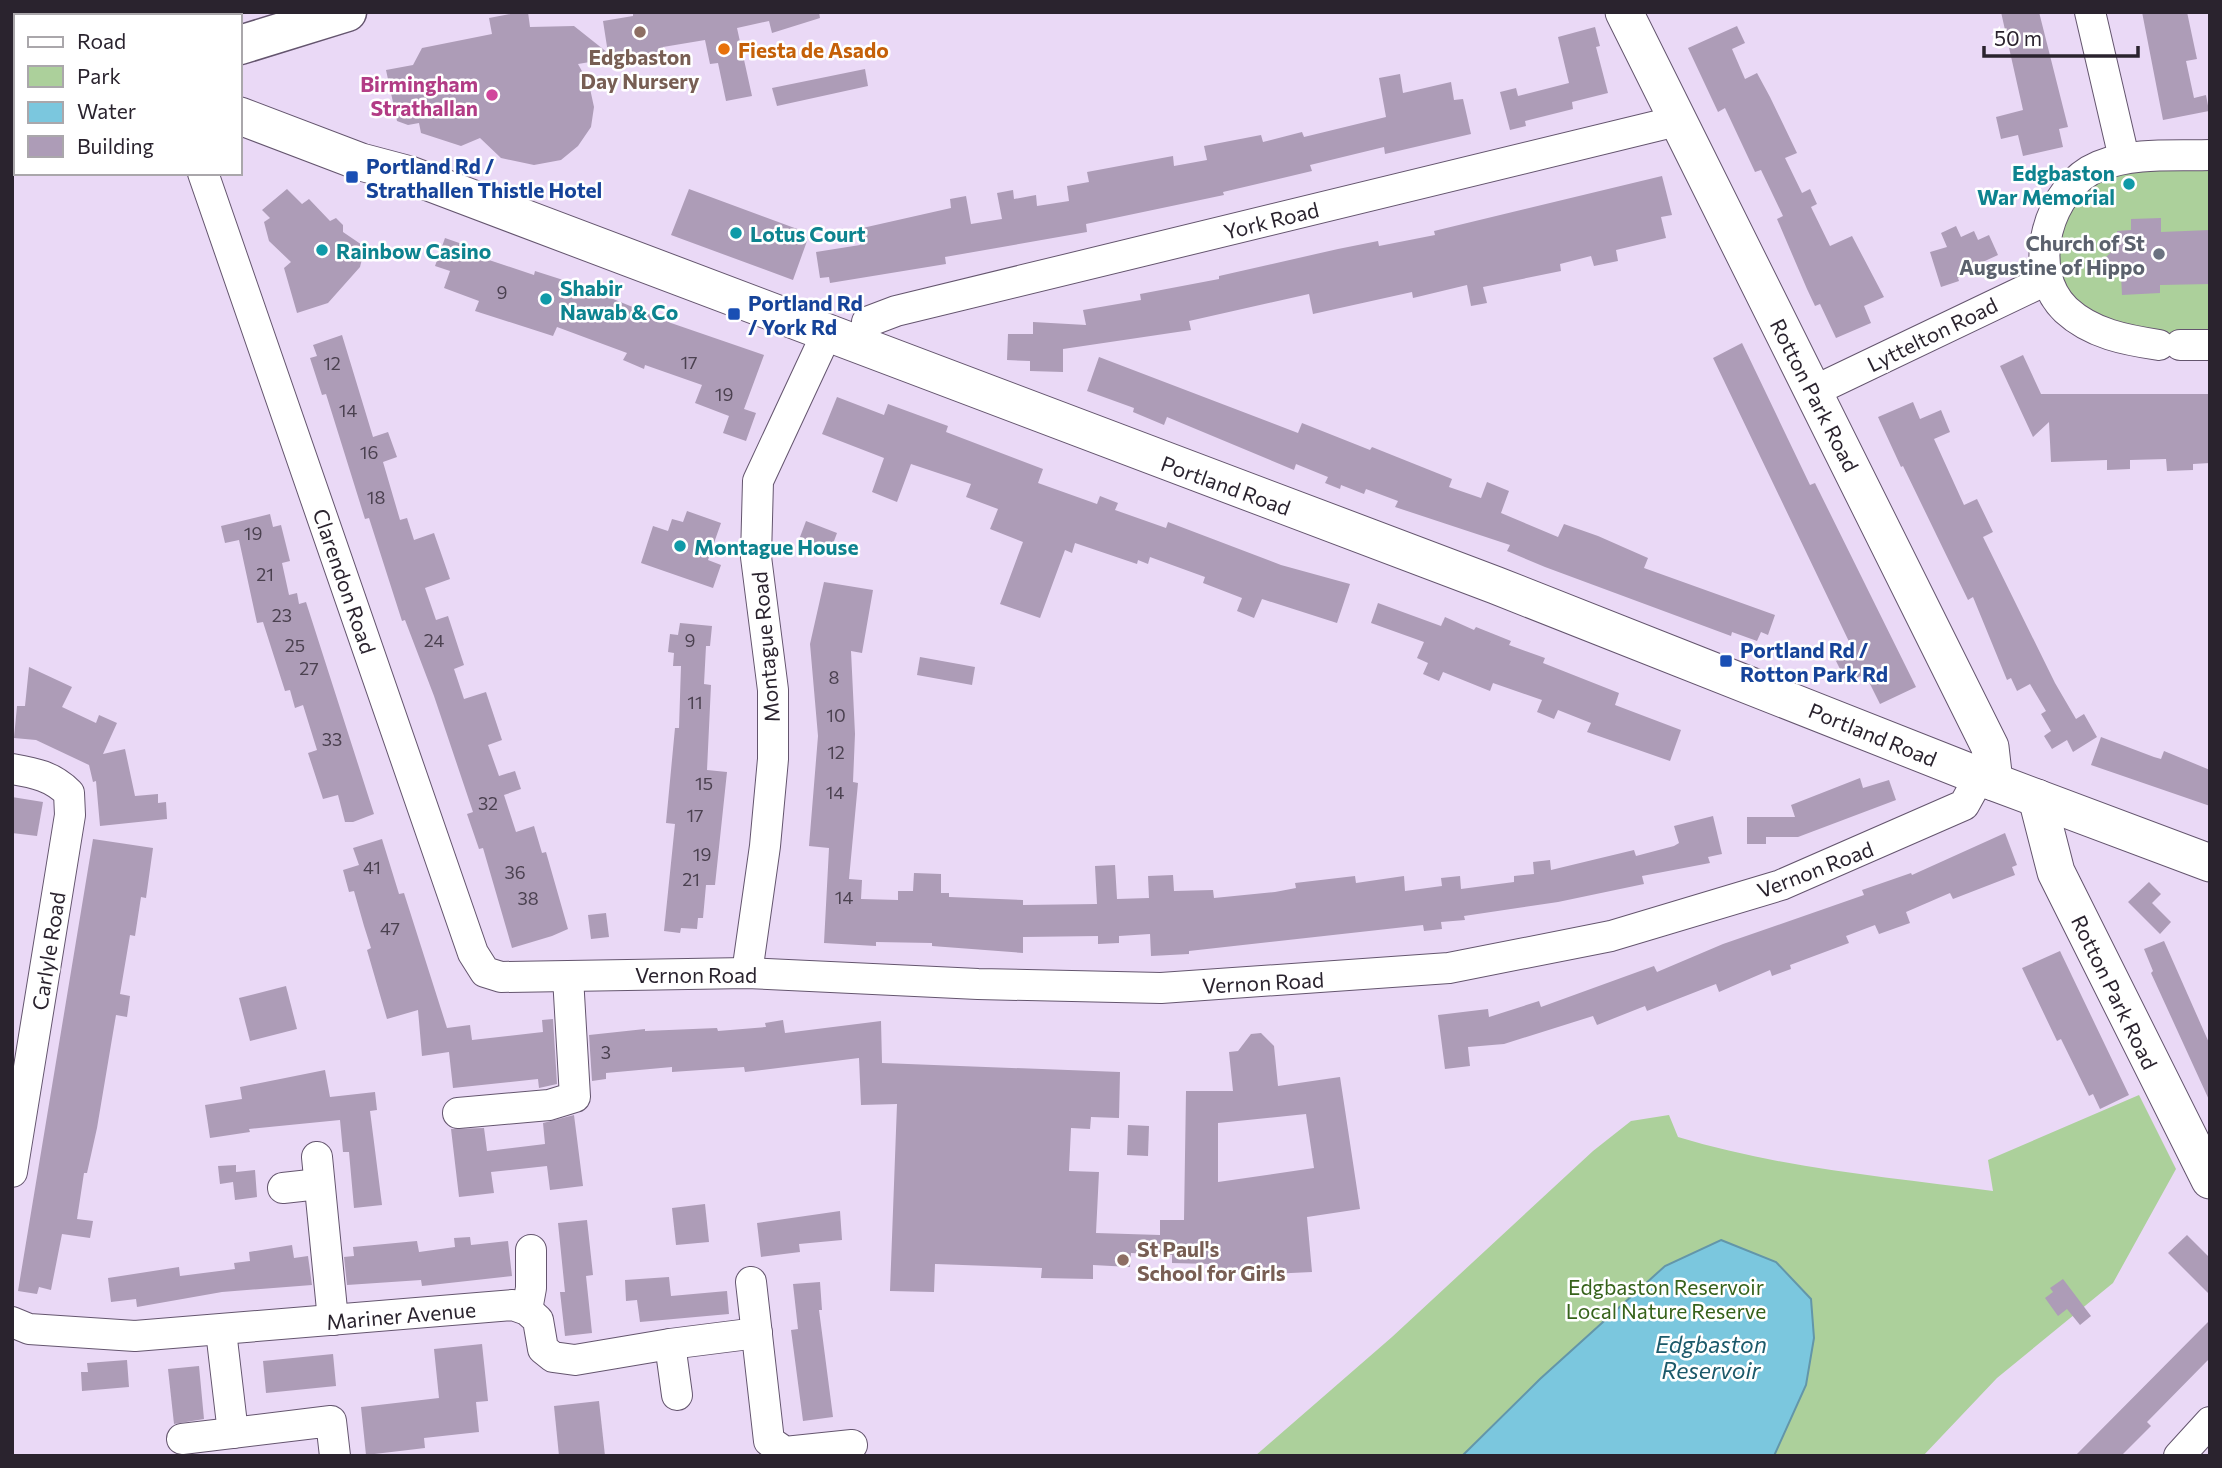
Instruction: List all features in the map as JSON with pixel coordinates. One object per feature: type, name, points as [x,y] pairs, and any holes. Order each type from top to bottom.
[{"type":"highway","points":[[242,23],[340,14]]},
{"type":"highway","points":[[242,44],[340,14]]},
{"type":"main road","name":"Rotton Park Road","points":[[1624,12],[1990,747],[1987,779]]},
{"type":"main road","name":"Portland Road","points":[[242,117],[361,162],[410,176],[1495,585],[1987,779],[2210,863]]},
{"type":"main road","name":"Rotton Park Road","points":[[2037,798],[2056,872],[2210,1180]]},
{"type":"street","points":[[2090,12],[2124,158]]},
{"type":"street","name":"York Road","points":[[867,322],[896,311],[1677,121]]},
{"type":"street","points":[[2183,345],[2119,340],[2082,322],[2055,298],[2047,273],[2049,221],[2074,184],[2097,167],[2124,158],[2210,155]]},
{"type":"street","name":"Clarendon Road","points":[[204,175],[473,953],[485,972],[501,977]]},
{"type":"street","name":"Lyttelton Road","points":[[1814,391],[2040,283],[2047,273]]},
{"type":"street","name":"Montague Road","points":[[747,973],[765,846],[773,759],[773,690],[756,556],[758,481],[826,335]]},
{"type":"street","name":"Carlyle Road","points":[[12,769],[58,781],[69,793],[70,815],[12,1172]]},
{"type":"street","name":"Vernon Road","points":[[501,977],[747,973],[1161,988],[1448,968],[1611,936],[1781,885],[1964,805],[1987,779]]},
{"type":"street","points":[[458,1113],[549,1105],[575,1097],[568,977]]},
{"type":"street","points":[[283,1188],[318,1171],[333,1320]]},
{"type":"street","points":[[531,1250],[531,1288],[527,1310],[538,1320],[543,1349],[553,1357],[575,1360],[670,1343],[757,1333]]},
{"type":"street","points":[[751,1282],[769,1441],[785,1452],[852,1446]]},
{"type":"street","name":"Mariner Avenue","points":[[12,1322],[29,1329],[87,1335],[221,1331],[513,1305],[527,1310]]},
{"type":"street","points":[[221,1331],[233,1433]]},
{"type":"street","points":[[670,1343],[677,1395]]},
{"type":"street","points":[[182,1439],[331,1421],[335,1456]]},
{"type":"street","points":[[2179,1456],[2210,1422]]},
{"type":"green space","points":[[2210,167],[2210,332],[2140,334],[2087,315],[2066,292],[2058,265],[2063,216],[2085,189],[2101,179],[2126,172]]},
{"type":"green space","name":"Edgbaston Reservoir Local Nature Reserve","points":[[2139,1095],[2176,1169],[2113,1283],[1997,1378],[1923,1456],[1255,1456],[1392,1337],[1593,1151],[1631,1121],[1669,1115],[1678,1137],[1716,1148],[1795,1164],[1993,1191],[1988,1160]]},
{"type":"water","name":"Edgbaston Reservoir","points":[[1721,1240],[1776,1262],[1811,1299],[1814,1338],[1806,1385],[1774,1456],[1462,1456],[1540,1379],[1665,1266]]},
{"type":"building","name":"Birmingham Strathallan","points":[[528,12],[530,27],[574,26],[608,53],[603,21],[633,16],[633,12],[819,12],[820,18],[772,33],[769,21],[737,28],[752,96],[726,101],[718,63],[710,64],[705,40],[663,47],[665,59],[639,63],[637,54],[578,64],[589,84],[594,107],[591,127],[578,146],[561,160],[534,165],[501,158],[480,138],[461,146],[421,133],[419,123],[408,125],[397,121],[386,70],[413,65],[422,48],[492,34],[489,18]]},
{"type":"building","points":[[2001,12],[2039,12],[2068,127],[2059,129],[2063,147],[2023,156],[2018,135],[2001,139],[1996,117],[2023,110]]},
{"type":"building","points":[[2142,12],[2187,12],[2197,59],[2186,61],[2194,98],[2206,95],[2209,111],[2163,120]]},
{"type":"building","points":[[1737,26],[1745,43],[1732,49],[1745,79],[1757,73],[1770,97],[1797,153],[1785,158],[1802,193],[1810,189],[1817,204],[1811,207],[1830,246],[1852,236],[1884,297],[1864,306],[1871,323],[1836,338],[1820,304],[1815,306],[1807,289],[1777,219],[1783,216],[1761,170],[1755,172],[1725,108],[1718,112],[1688,48]]},
{"type":"building","points":[[1595,27],[1600,46],[1596,47],[1608,93],[1572,102],[1573,109],[1525,121],[1526,126],[1510,130],[1500,92],[1516,88],[1518,96],[1569,83],[1558,37]]},
{"type":"building","points":[[865,69],[868,86],[777,106],[772,88]]},
{"type":"building","points":[[1400,74],[1403,93],[1451,82],[1454,100],[1463,99],[1471,134],[1385,154],[1384,147],[1310,165],[1312,171],[1223,192],[1224,195],[1086,224],[1087,232],[945,257],[946,264],[830,283],[829,277],[820,278],[816,252],[860,245],[858,229],[951,208],[950,199],[966,196],[971,224],[1002,219],[997,193],[1013,190],[1014,199],[1036,195],[1037,206],[1069,201],[1067,186],[1089,182],[1087,172],[1173,156],[1174,166],[1207,160],[1204,146],[1261,135],[1263,142],[1302,132],[1304,137],[1386,117],[1379,78]]},
{"type":"building","points":[[1662,176],[1672,215],[1661,217],[1666,238],[1616,250],[1618,261],[1594,266],[1591,256],[1560,264],[1561,271],[1483,287],[1487,303],[1471,306],[1467,285],[1413,298],[1412,292],[1313,314],[1309,294],[1189,321],[1191,330],[1063,349],[1063,372],[1030,371],[1030,361],[1007,360],[1008,334],[1033,334],[1033,322],[1086,325],[1083,310],[1141,300],[1140,294],[1219,279],[1219,276],[1378,241],[1379,246],[1435,235],[1434,231]]},
{"type":"building","name":"Rainbow Casino","points":[[287,189],[302,204],[309,199],[330,221],[336,218],[343,225],[343,232],[365,247],[360,267],[328,303],[297,313],[284,268],[291,262],[269,241],[264,222],[270,218],[262,210]]},
{"type":"building","name":"Lotus Court","points":[[689,189],[800,230],[795,243],[807,241],[793,280],[671,235]]},
{"type":"building","name":"Church of St Augustine of Hippo","points":[[2161,218],[2161,232],[2210,230],[2210,284],[2160,285],[2160,293],[2122,295],[2121,276],[2110,275],[2105,267],[2106,257],[2118,245],[2117,231],[2131,230],[2131,219]]},
{"type":"building","points":[[1956,226],[1961,237],[1974,231],[1978,240],[1989,235],[1998,255],[1974,266],[1976,270],[1958,278],[1959,281],[1941,287],[1930,252],[1947,247],[1941,233]]},
{"type":"building","points":[[445,238],[485,252],[483,258],[534,275],[535,271],[582,286],[671,323],[764,355],[744,409],[756,413],[746,441],[723,433],[729,416],[695,403],[702,385],[645,365],[644,369],[623,360],[627,353],[557,327],[553,336],[475,311],[479,301],[444,288],[450,271],[435,266]]},
{"type":"building","points":[[342,335],[373,437],[388,432],[397,457],[383,462],[400,520],[407,518],[414,540],[434,533],[450,579],[425,588],[436,620],[448,616],[464,665],[454,669],[464,699],[486,692],[502,740],[488,745],[499,776],[515,771],[521,789],[504,795],[516,832],[534,826],[542,853],[546,852],[568,929],[552,936],[512,948],[483,848],[479,849],[467,814],[473,812],[434,696],[405,620],[402,621],[369,518],[365,519],[326,394],[322,395],[310,358],[317,356],[313,345]]},
{"type":"building","points":[[1742,343],[1810,485],[1815,483],[1916,687],[1880,704],[1865,674],[1847,683],[1836,661],[1854,652],[1713,358]]},
{"type":"building","points":[[2023,355],[2041,394],[2210,394],[2210,463],[2193,464],[2193,470],[2167,471],[2166,459],[2130,460],[2130,469],[2107,470],[2107,460],[2051,462],[2049,422],[2033,437],[2000,366]]},
{"type":"building","points":[[1099,357],[1298,433],[1302,423],[1370,450],[1372,447],[1452,479],[1449,487],[1481,498],[1487,482],[1509,491],[1501,513],[1558,537],[1564,524],[1598,536],[1648,558],[1644,568],[1775,615],[1768,635],[1761,632],[1757,641],[1732,632],[1731,636],[1545,567],[1507,551],[1510,545],[1395,507],[1398,501],[1366,489],[1364,494],[1341,485],[1340,489],[1325,483],[1328,477],[1296,464],[1294,470],[1167,417],[1164,425],[1133,412],[1134,408],[1087,391]]},
{"type":"building","points":[[837,397],[884,415],[888,404],[948,426],[946,432],[1043,469],[1038,483],[1097,504],[1100,496],[1118,503],[1115,510],[1166,528],[1168,522],[1281,565],[1350,584],[1337,623],[1262,599],[1254,618],[1237,611],[1242,598],[1203,583],[1205,577],[1150,557],[1148,564],[1138,560],[1137,564],[1075,543],[1072,553],[1065,550],[1040,618],[1000,604],[1023,542],[990,529],[998,509],[966,497],[971,484],[911,464],[897,502],[872,492],[884,458],[822,434]]},
{"type":"building","points":[[1913,402],[1920,419],[1941,410],[1950,432],[1934,439],[1964,505],[1977,499],[1993,532],[1983,537],[2055,683],[2076,719],[2084,714],[2097,737],[2073,752],[2067,740],[2052,749],[2044,736],[2051,731],[2041,714],[2046,711],[2030,684],[2017,691],[2011,678],[2007,680],[1973,597],[1968,600],[1878,417]]},
{"type":"building","name":"Montague House","points":[[687,511],[721,523],[708,560],[721,565],[713,588],[641,563],[653,526],[668,531],[672,519],[683,522]]},
{"type":"building","points":[[270,514],[273,527],[281,525],[290,561],[282,563],[289,595],[297,593],[299,604],[306,602],[374,814],[353,822],[345,822],[338,795],[323,799],[308,753],[317,750],[303,705],[295,708],[290,690],[285,691],[263,622],[257,623],[239,540],[225,543],[221,526]]},
{"type":"building","points":[[806,521],[837,533],[831,549],[800,537]]},
{"type":"building","points":[[824,582],[873,590],[862,653],[851,651],[855,734],[853,782],[858,783],[849,879],[862,880],[861,899],[898,900],[898,891],[913,891],[914,873],[941,874],[941,893],[949,893],[949,897],[1023,900],[1023,905],[1097,904],[1095,866],[1115,865],[1117,899],[1149,898],[1148,876],[1173,875],[1174,891],[1213,890],[1214,898],[1275,892],[1296,888],[1295,883],[1355,876],[1356,883],[1404,876],[1405,891],[1442,886],[1441,878],[1460,876],[1461,889],[1514,882],[1514,876],[1534,874],[1533,862],[1550,860],[1551,870],[1634,850],[1636,856],[1674,846],[1679,843],[1674,826],[1713,816],[1722,854],[1708,857],[1710,863],[1642,876],[1644,884],[1558,902],[1464,916],[1465,920],[1441,922],[1442,929],[1424,931],[1423,925],[1189,951],[1189,954],[1151,956],[1150,934],[1119,936],[1119,943],[1098,944],[1098,936],[1023,937],[1023,953],[932,946],[932,943],[876,942],[876,946],[824,943],[829,848],[809,846],[818,736],[810,644]]},
{"type":"building","points":[[1378,603],[1441,626],[1445,617],[1474,630],[1476,627],[1511,641],[1509,645],[1545,658],[1543,663],[1619,693],[1615,705],[1681,730],[1670,761],[1587,732],[1591,723],[1558,710],[1554,719],[1537,712],[1542,700],[1493,683],[1490,691],[1443,672],[1439,681],[1423,674],[1428,663],[1417,658],[1424,642],[1371,623]]},
{"type":"building","points":[[680,623],[712,626],[710,646],[706,646],[704,684],[711,685],[707,770],[727,772],[715,885],[706,885],[703,918],[698,918],[697,929],[681,928],[680,933],[664,931],[675,824],[666,823],[675,728],[679,728],[681,666],[673,666],[674,653],[668,652],[670,634],[678,635]]},
{"type":"building","points":[[920,657],[975,667],[972,685],[917,675]]},
{"type":"building","points":[[29,667],[72,687],[62,707],[96,723],[99,715],[117,723],[103,754],[125,749],[135,796],[158,794],[158,803],[166,802],[167,819],[100,826],[96,781],[93,782],[89,765],[36,740],[14,738],[17,706],[25,706]]},
{"type":"building","points":[[2101,737],[2161,759],[2164,751],[2210,770],[2210,806],[2091,765]]},
{"type":"building","points":[[1860,778],[1863,788],[1889,780],[1896,800],[1798,837],[1766,837],[1766,844],[1747,844],[1747,817],[1795,817],[1791,805]]},
{"type":"building","points":[[12,797],[43,802],[37,836],[12,833]]},
{"type":"building","points":[[2005,833],[2017,865],[2012,867],[2015,875],[1953,899],[1950,893],[1906,912],[1910,923],[1879,934],[1875,925],[1846,936],[1849,943],[1790,965],[1791,969],[1772,976],[1770,970],[1719,992],[1716,984],[1647,1011],[1645,1006],[1597,1025],[1593,1016],[1504,1044],[1468,1047],[1470,1066],[1445,1069],[1438,1015],[1488,1009],[1489,1017],[1539,1001],[1541,1007],[1654,966],[1657,972],[1723,944],[1864,895],[1862,890],[1911,873],[1912,875]]},
{"type":"building","points":[[93,839],[153,848],[146,898],[141,897],[135,936],[130,935],[120,994],[130,996],[127,1017],[116,1015],[97,1128],[87,1173],[84,1173],[77,1219],[93,1221],[90,1238],[62,1234],[51,1290],[39,1287],[37,1294],[18,1291]]},
{"type":"building","points":[[382,839],[399,894],[404,893],[447,1028],[470,1025],[472,1040],[543,1032],[542,1020],[553,1019],[557,1084],[539,1088],[538,1079],[453,1088],[449,1052],[422,1056],[418,1010],[387,1019],[367,950],[371,948],[354,891],[349,892],[343,870],[359,865],[353,848]]},
{"type":"building","points":[[2149,882],[2161,894],[2152,903],[2171,922],[2160,934],[2128,902]]},
{"type":"building","points":[[606,913],[609,937],[591,939],[588,915]]},
{"type":"building","points":[[2164,941],[2210,1045],[2210,1102],[2151,973],[2153,971],[2144,949]]},
{"type":"building","points":[[2060,951],[2129,1095],[2100,1109],[2093,1094],[2089,1096],[2061,1039],[2057,1041],[2022,968]]},
{"type":"building","points":[[286,986],[297,1029],[250,1041],[239,998]]},
{"type":"building","points":[[783,1020],[785,1033],[881,1021],[882,1063],[1120,1072],[1119,1118],[1091,1117],[1090,1129],[1071,1128],[1069,1171],[1099,1172],[1096,1233],[1160,1235],[1160,1220],[1184,1220],[1186,1091],[1233,1091],[1229,1052],[1238,1051],[1251,1034],[1261,1033],[1274,1046],[1278,1086],[1340,1077],[1360,1209],[1307,1217],[1312,1272],[1248,1275],[1248,1270],[1209,1270],[1209,1264],[1172,1263],[1172,1255],[1131,1253],[1130,1267],[1093,1265],[1093,1279],[1041,1278],[1042,1268],[935,1264],[934,1292],[890,1291],[897,1104],[861,1105],[859,1058],[745,1072],[744,1067],[672,1072],[672,1067],[606,1073],[606,1079],[592,1081],[589,1035],[645,1029],[717,1028],[718,1031],[766,1027],[765,1023]],"holes":[[[1306,1114],[1314,1168],[1218,1182],[1218,1123]]]},
{"type":"building","points":[[325,1070],[330,1097],[375,1092],[377,1110],[370,1111],[382,1205],[354,1208],[349,1152],[343,1152],[340,1120],[249,1129],[250,1132],[210,1138],[205,1105],[242,1099],[240,1087]]},
{"type":"building","points":[[574,1115],[583,1186],[550,1190],[547,1166],[491,1172],[494,1193],[459,1197],[451,1129],[484,1128],[487,1151],[545,1144],[543,1123]]},
{"type":"building","points":[[1128,1125],[1149,1126],[1148,1156],[1127,1155]]},
{"type":"building","points":[[236,1165],[236,1172],[255,1170],[257,1197],[235,1200],[233,1182],[220,1184],[218,1166]]},
{"type":"building","points":[[705,1204],[709,1242],[676,1245],[672,1208]]},
{"type":"building","points":[[840,1211],[842,1240],[799,1244],[800,1252],[761,1257],[757,1223]]},
{"type":"building","points":[[587,1220],[593,1275],[586,1276],[592,1333],[565,1336],[560,1292],[565,1292],[558,1223]]},
{"type":"building","points":[[2187,1235],[2210,1258],[2210,1295],[2168,1253]]},
{"type":"building","points":[[470,1237],[471,1245],[508,1241],[512,1276],[422,1286],[421,1280],[347,1285],[344,1257],[354,1256],[353,1247],[417,1241],[419,1252],[455,1247],[454,1238]]},
{"type":"building","points":[[292,1245],[294,1258],[308,1256],[312,1285],[222,1292],[137,1307],[136,1299],[111,1302],[108,1278],[179,1267],[180,1276],[235,1269],[234,1263],[250,1261],[249,1252]]},
{"type":"building","points":[[669,1277],[671,1296],[727,1291],[729,1314],[640,1322],[637,1300],[626,1301],[625,1280]]},
{"type":"building","points":[[2063,1279],[2091,1316],[2080,1325],[2067,1309],[2058,1316],[2045,1298],[2053,1292],[2050,1288]]},
{"type":"building","points":[[820,1282],[822,1310],[819,1310],[833,1417],[803,1421],[791,1330],[798,1329],[793,1284]]},
{"type":"building","points":[[2210,1320],[2210,1358],[2147,1422],[2151,1426],[2121,1456],[2075,1456]]},
{"type":"building","points":[[482,1344],[488,1401],[476,1402],[479,1432],[424,1438],[425,1448],[366,1455],[361,1407],[439,1398],[434,1349]]},
{"type":"building","points":[[333,1354],[336,1386],[266,1393],[263,1361]]},
{"type":"building","points":[[127,1360],[129,1387],[82,1391],[81,1372],[88,1372],[87,1363]]},
{"type":"building","points":[[199,1366],[204,1419],[174,1424],[168,1369]]},
{"type":"building","points":[[599,1401],[605,1456],[559,1456],[554,1406]]},
{"type":"place","name":"Edgbaston Day Nursery","points":[[640,32]]},
{"type":"place","name":"Fiesta de Asado","points":[[724,49]]},
{"type":"place","name":"Birmingham Strathallan","points":[[492,95]]},
{"type":"place","name":"Portland Rd / Strathallen Thistle Hotel","points":[[352,177]]},
{"type":"place","name":"Edgbaston War Memorial","points":[[2129,184]]},
{"type":"place","name":"Lotus Court","points":[[736,233]]},
{"type":"place","name":"Rainbow Casino","points":[[322,250]]},
{"type":"place","name":"Church of St Augustine of Hippo","points":[[2159,254]]},
{"type":"place","name":"Shabir Nawab & Co","points":[[546,299]]},
{"type":"place","name":"Portland Rd / York Rd","points":[[734,314]]},
{"type":"place","name":"Montague House","points":[[680,546]]},
{"type":"place","name":"Portland Rd / Rotton Park Rd","points":[[1726,661]]},
{"type":"place","name":"St Paul's School for Girls","points":[[1123,1260]]}]
